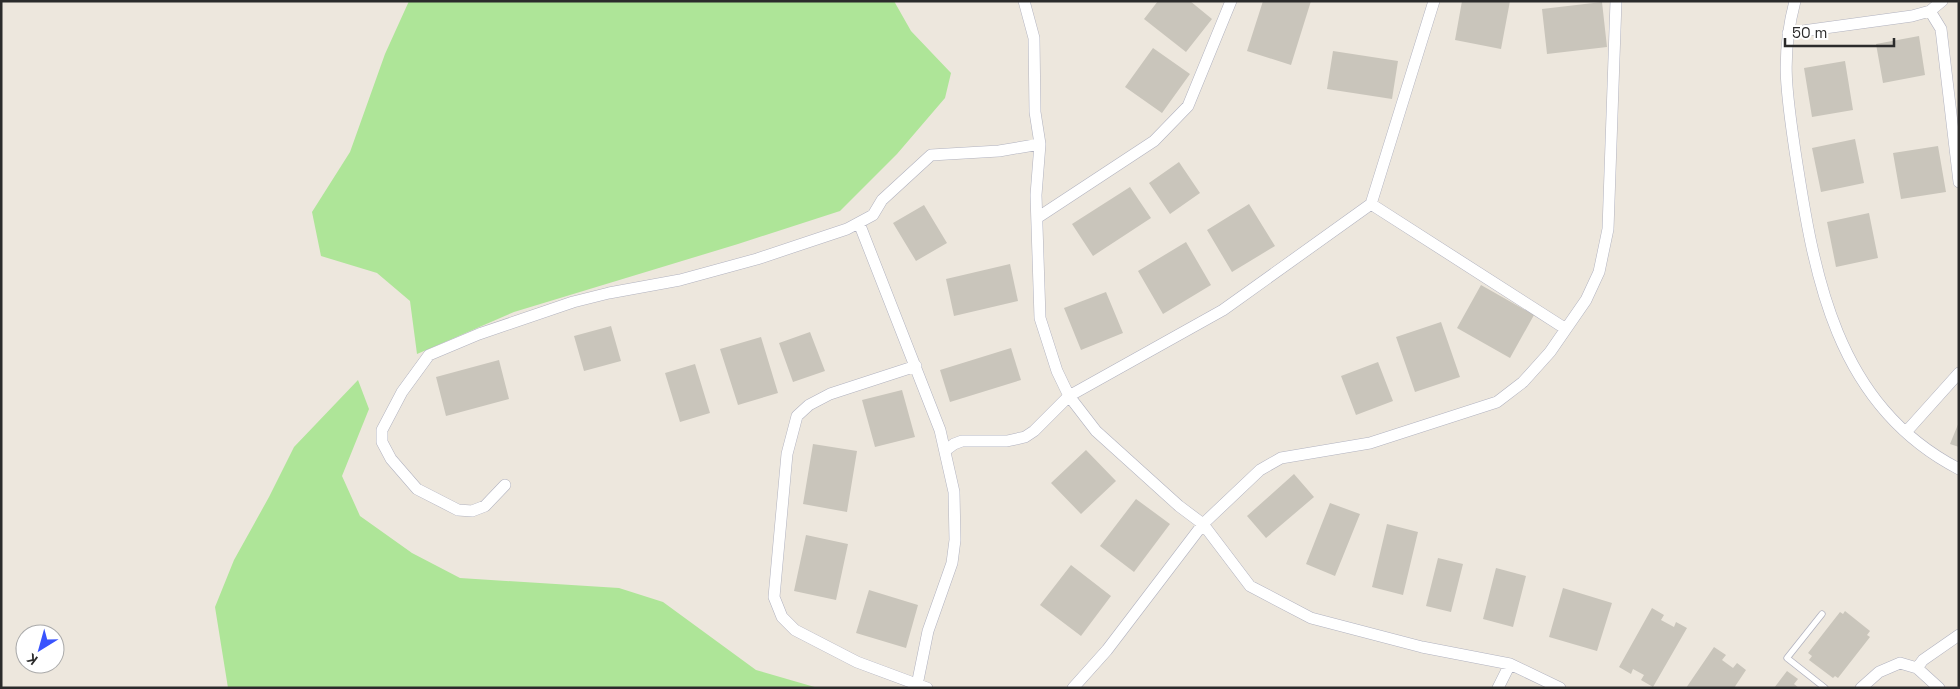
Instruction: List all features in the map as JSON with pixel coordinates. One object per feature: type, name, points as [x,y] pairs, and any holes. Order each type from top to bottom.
[{"type":"street","points":[[1024,1],[1034,38],[1035,112],[1040,144],[1036,195],[1040,318],[1057,371],[1069,396],[1096,431],[1179,506],[1203,524],[1250,586],[1311,618],[1422,647],[1510,664],[1560,688]]},
{"type":"street","points":[[1037,218],[1154,141],[1188,106],[1231,1]]},
{"type":"street","points":[[946,450],[962,441],[1007,441],[1025,437],[1034,431],[1069,396],[1223,310],[1370,204],[1434,1]]},
{"type":"street","points":[[1073,688],[1107,650],[1203,524],[1260,470],[1281,458],[1370,443],[1497,402],[1523,382],[1550,352],[1586,300],[1599,272],[1608,229],[1616,1]]},
{"type":"street","points":[[1795,1],[1788,33],[1785,78],[1787,102],[1804,215],[1819,280],[1834,326],[1847,356],[1873,396],[1906,432],[1935,455],[1959,469]]},
{"type":"street","points":[[1788,33],[1912,16],[1930,11],[1942,1]]},
{"type":"street","points":[[1930,11],[1942,34],[1959,182]]},
{"type":"street","points":[[505,485],[485,506],[472,510],[458,510],[417,489],[391,460],[382,442],[382,430],[402,392],[429,355],[479,334],[573,302],[609,292],[680,280],[757,259],[859,224],[873,215],[882,200],[931,155],[1000,151],[1040,144]]},
{"type":"street","points":[[1370,204],[1566,329]]},
{"type":"street","points":[[859,224],[916,366],[946,450],[955,516],[952,563],[928,631],[922,687],[857,662],[795,630],[782,616],[774,597],[786,454],[797,416],[809,405],[830,394],[916,366]]},
{"type":"street","points":[[1906,432],[1959,373]]},
{"type":"street","points":[[1917,668],[1923,660],[1959,635]]},
{"type":"street","points":[[1861,688],[1878,672],[1900,663],[1917,668],[1939,688]]},
{"type":"street","points":[[1498,688],[1510,664]]},
{"type":"lane","points":[[1822,614],[1787,658],[1825,688]]},
{"type":"green space","points":[[409,1],[894,1],[911,31],[951,73],[945,98],[897,154],[840,211],[514,312],[417,354],[410,301],[377,273],[321,256],[312,212],[350,152],[385,54]]},
{"type":"green space","points":[[358,380],[369,409],[342,476],[360,516],[412,553],[460,578],[619,588],[663,602],[756,670],[818,688],[228,688],[215,607],[234,560],[294,447]]},
{"type":"building","points":[[1158,1],[1190,1],[1212,19],[1186,52],[1144,19]]},
{"type":"building","points":[[1263,1],[1311,1],[1291,65],[1247,51]]},
{"type":"building","points":[[1462,1],[1510,1],[1501,49],[1455,40]]},
{"type":"building","points":[[1602,2],[1607,47],[1547,54],[1542,9]]},
{"type":"building","points":[[1919,36],[1925,75],[1883,83],[1876,44]]},
{"type":"building","points":[[1153,48],[1190,74],[1162,113],[1125,87]]},
{"type":"building","points":[[1333,51],[1398,61],[1392,99],[1327,89]]},
{"type":"building","points":[[1845,61],[1853,110],[1812,117],[1804,68]]},
{"type":"building","points":[[1855,139],[1864,183],[1821,192],[1812,148]]},
{"type":"building","points":[[1938,146],[1946,192],[1901,199],[1893,153]]},
{"type":"building","points":[[1179,162],[1200,193],[1170,214],[1149,183]]},
{"type":"building","points":[[1130,187],[1151,218],[1093,256],[1072,224]]},
{"type":"building","points":[[1249,204],[1275,246],[1232,272],[1207,230]]},
{"type":"building","points":[[924,205],[947,243],[916,261],[893,223]]},
{"type":"building","points":[[1869,213],[1878,258],[1836,267],[1827,222]]},
{"type":"building","points":[[1186,242],[1211,285],[1163,314],[1138,271]]},
{"type":"building","points":[[1010,264],[1018,301],[954,316],[946,279]]},
{"type":"building","points":[[1481,285],[1534,315],[1510,358],[1457,328]]},
{"type":"building","points":[[1106,292],[1123,333],[1081,350],[1064,308]]},
{"type":"building","points":[[1441,322],[1460,377],[1415,392],[1396,337]]},
{"type":"building","points":[[611,326],[621,361],[584,371],[574,336]]},
{"type":"building","points":[[810,332],[825,371],[793,382],[779,343]]},
{"type":"building","points":[[761,337],[778,393],[738,405],[720,349]]},
{"type":"building","points":[[1011,348],[1021,380],[950,402],[940,370]]},
{"type":"building","points":[[499,360],[509,399],[446,416],[436,377]]},
{"type":"building","points":[[1378,362],[1393,401],[1356,415],[1341,376]]},
{"type":"building","points":[[695,364],[710,413],[680,422],[665,373]]},
{"type":"building","points":[[902,390],[915,437],[875,447],[862,400]]},
{"type":"building","points":[[1959,422],[1959,447],[1950,444]]},
{"type":"building","points":[[813,444],[857,451],[847,512],[803,504]]},
{"type":"building","points":[[1086,450],[1116,481],[1081,514],[1051,483]]},
{"type":"building","points":[[1294,474],[1314,497],[1266,538],[1247,516]]},
{"type":"building","points":[[1136,499],[1170,524],[1134,572],[1100,546]]},
{"type":"building","points":[[1330,503],[1360,514],[1335,576],[1306,564]]},
{"type":"building","points":[[1387,524],[1418,532],[1403,595],[1372,587]]},
{"type":"building","points":[[806,535],[848,544],[836,600],[794,591]]},
{"type":"building","points":[[1438,558],[1463,564],[1451,612],[1426,606]]},
{"type":"building","points":[[1071,565],[1111,596],[1081,636],[1040,605]]},
{"type":"building","points":[[1496,568],[1526,576],[1513,627],[1483,619]]},
{"type":"building","points":[[1563,588],[1612,603],[1597,651],[1549,637]]},
{"type":"building","points":[[869,590],[918,605],[906,648],[856,633]]},
{"type":"building","points":[[1652,608],[1664,615],[1661,620],[1674,627],[1676,622],[1687,628],[1653,687],[1641,680],[1644,675],[1633,669],[1631,674],[1619,667]]},
{"type":"building","points":[[1845,611],[1870,631],[1867,635],[1870,637],[1838,678],[1835,676],[1833,678],[1809,660],[1812,656],[1808,653],[1840,612],[1843,614]]},
{"type":"building","points":[[1714,647],[1726,655],[1722,660],[1733,668],[1737,663],[1746,670],[1734,688],[1686,688]]},
{"type":"building","points":[[1787,671],[1798,679],[1794,684],[1799,688],[1774,688]]}]
